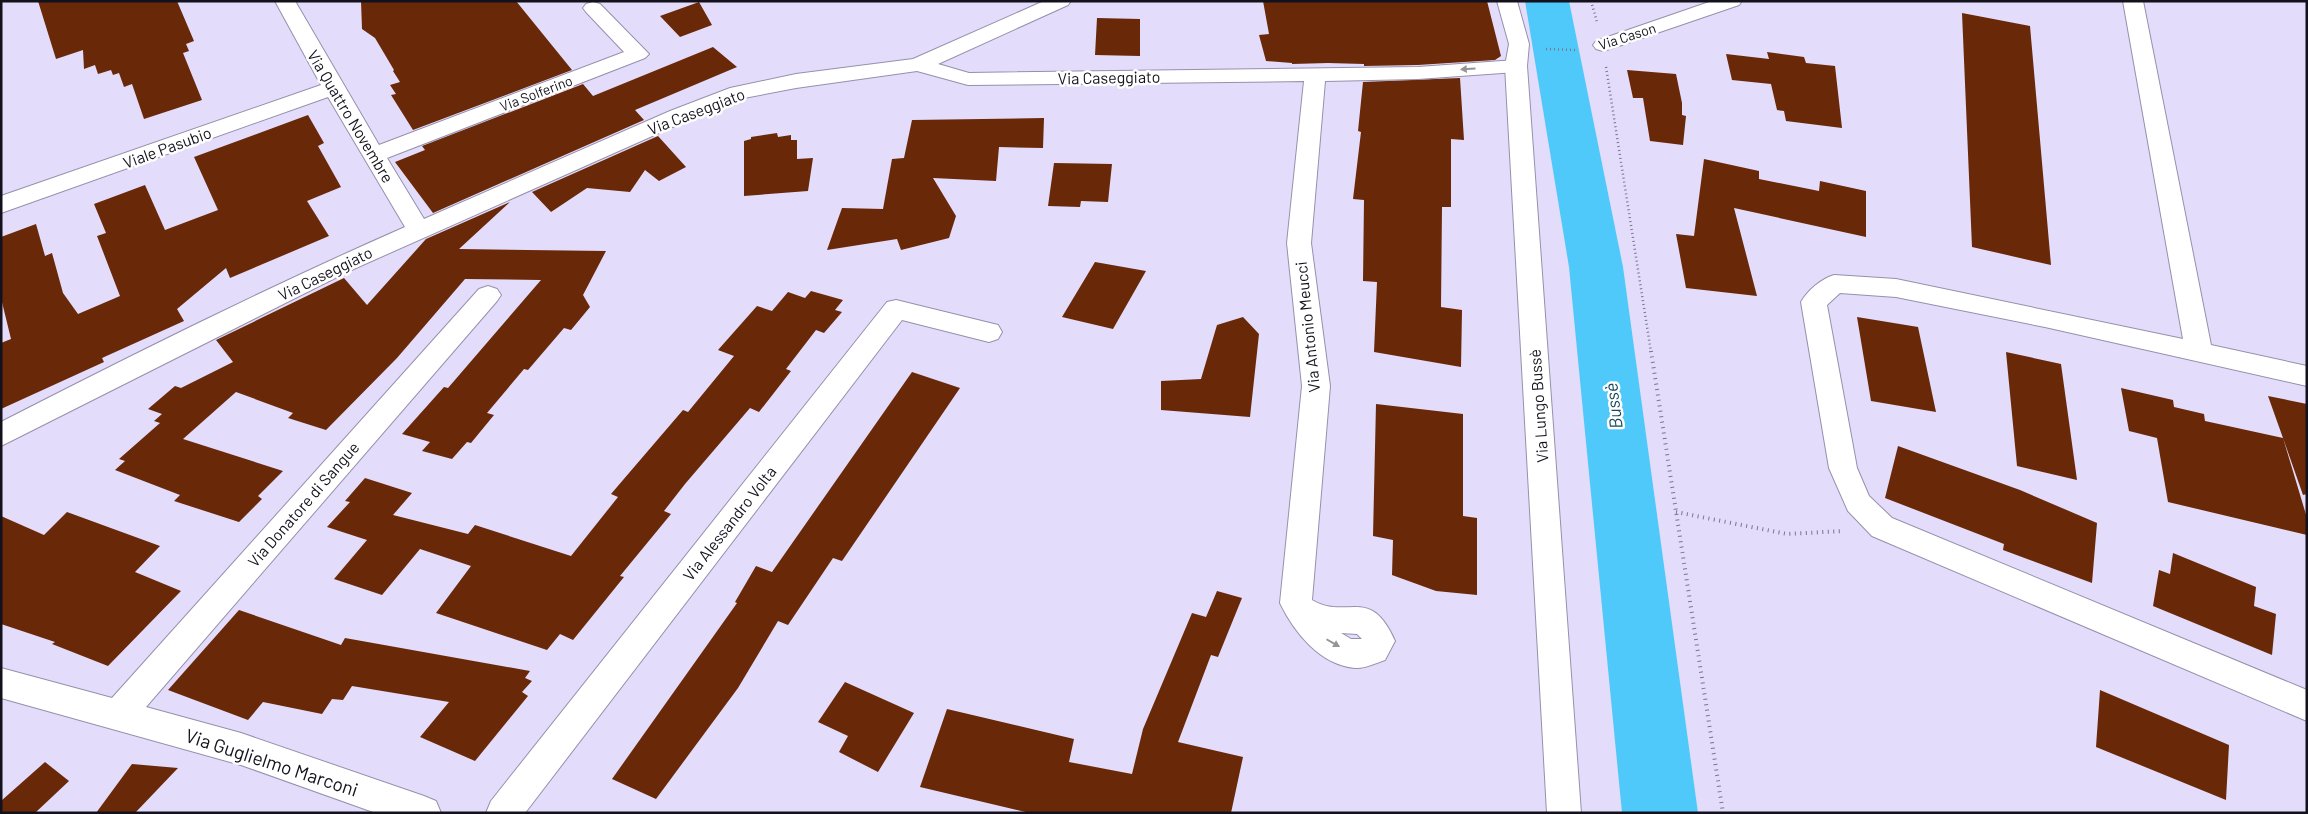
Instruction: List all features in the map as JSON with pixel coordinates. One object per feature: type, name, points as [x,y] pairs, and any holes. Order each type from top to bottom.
[{"type":"street","name":"Via Quattro Novembre","points":[[285,1],[332,88],[418,229]]},
{"type":"street","points":[[918,65],[1061,1]]},
{"type":"street","name":"Via Lungo Bussè","points":[[1507,1],[1518,55],[1564,813]]},
{"type":"street","name":"Via Cason","points":[[1603,46],[1732,1]]},
{"type":"street","points":[[2133,1],[2199,352]]},
{"type":"street","name":"Via Solferino","points":[[374,155],[638,54],[593,8]]},
{"type":"street","name":"Via Caseggiato","points":[[1,435],[112,377],[418,229],[678,116],[738,93],[796,81],[918,65],[968,79],[1418,73],[1518,55]]},
{"type":"street","name":"Via Antonio Meucci","points":[[1299,609],[1296,603],[1316,386],[1299,243],[1315,74]]},
{"type":"street","name":"Viale Pasubio","points":[[1,205],[332,88]]},
{"type":"street","points":[[2307,376],[1896,288],[1834,284],[1814,302],[1842,468],[1858,503],[1882,528],[2307,706]]},
{"type":"street","name":"Via Donatore di Sangue","points":[[119,714],[488,295]]},
{"type":"street","name":"Via Alessandro Volta","points":[[503,813],[896,309],[989,332]]},
{"type":"street","name":"Via Guglielmo Marconi","points":[[6,685],[119,714],[241,749],[424,813]]},
{"type":"path","name":"Via Cason","points":[[1518,55],[1534,48],[1576,50],[1603,46]]},
{"type":"path","points":[[1603,46],[1723,813]]},
{"type":"path","points":[[1676,512],[1786,534],[1819,534],[1882,528]]},
{"type":"building","points":[[38,1],[177,1],[194,41],[186,44],[189,51],[183,53],[202,100],[144,119],[132,84],[124,87],[119,73],[113,75],[111,70],[98,74],[95,65],[84,69],[83,50],[56,59]]},
{"type":"building","points":[[361,1],[516,1],[572,70],[413,130],[391,95],[396,94],[390,85],[400,82],[394,70],[375,38],[362,29]]},
{"type":"building","points":[[1263,1],[1487,1],[1501,56],[1495,60],[1418,65],[1364,66],[1364,64],[1292,64],[1266,61],[1259,35],[1269,34]]},
{"type":"building","points":[[699,2],[712,25],[680,37],[660,16]]},
{"type":"building","points":[[1962,13],[2030,26],[2051,265],[1972,247]]},
{"type":"building","points":[[1097,18],[1140,19],[1140,56],[1095,55]]},
{"type":"building","points":[[713,47],[737,67],[635,110],[644,120],[433,213],[395,162],[425,150],[422,146],[583,84],[593,96]]},
{"type":"building","points":[[1767,52],[1804,57],[1806,63],[1835,66],[1842,128],[1786,121],[1784,111],[1777,110],[1771,84],[1732,80],[1726,54],[1769,59]]},
{"type":"building","points":[[1627,70],[1676,74],[1682,103],[1682,115],[1686,116],[1683,145],[1650,141],[1643,98],[1633,98]]},
{"type":"building","points":[[1460,78],[1464,140],[1451,139],[1451,207],[1442,207],[1441,307],[1462,310],[1461,367],[1374,352],[1377,282],[1363,281],[1364,200],[1353,199],[1361,132],[1358,131],[1363,82]]},
{"type":"building","points":[[308,115],[324,143],[318,146],[341,187],[307,201],[329,236],[230,278],[226,268],[177,309],[184,321],[102,358],[104,362],[1,409],[1,343],[11,339],[1,298],[1,237],[36,224],[45,256],[52,253],[63,293],[78,314],[120,296],[97,236],[106,233],[94,204],[145,185],[165,230],[218,210],[194,157]]},
{"type":"building","points":[[1044,118],[1043,148],[999,147],[996,181],[933,178],[956,216],[949,238],[901,250],[897,239],[827,250],[842,208],[883,209],[892,159],[904,158],[912,120]]},
{"type":"building","points":[[777,133],[778,137],[791,135],[791,140],[797,140],[797,159],[813,158],[808,191],[744,196],[744,141],[751,139],[751,137]]},
{"type":"building","points":[[658,136],[686,167],[659,181],[645,170],[630,192],[587,188],[551,212],[532,192]]},
{"type":"building","points":[[1704,159],[1759,171],[1759,179],[1819,191],[1820,181],[1866,191],[1866,237],[1734,208],[1757,296],[1686,288],[1676,234],[1694,236]]},
{"type":"building","points":[[1054,163],[1112,164],[1108,202],[1081,201],[1080,207],[1048,206]]},
{"type":"building","points":[[510,202],[459,249],[606,251],[583,295],[590,307],[571,330],[564,328],[528,370],[524,369],[487,413],[494,415],[471,443],[467,442],[452,459],[422,451],[430,442],[402,434],[444,387],[448,388],[541,280],[465,279],[397,358],[326,430],[288,418],[293,413],[236,392],[183,439],[283,471],[258,496],[262,499],[239,522],[174,501],[180,495],[115,470],[125,461],[119,459],[160,423],[154,421],[162,414],[148,409],[175,386],[181,388],[233,362],[216,340],[344,278],[367,305],[426,239]]},
{"type":"building","points":[[1095,262],[1146,271],[1113,329],[1062,317]]},
{"type":"building","points":[[811,291],[843,300],[835,310],[842,312],[824,333],[816,330],[786,369],[791,371],[759,412],[750,408],[685,484],[664,511],[671,514],[620,576],[624,577],[573,640],[560,634],[547,650],[436,613],[471,566],[420,549],[382,595],[334,579],[367,540],[327,527],[350,502],[345,501],[365,478],[412,493],[393,515],[468,534],[475,525],[571,556],[618,497],[611,494],[683,410],[688,412],[734,356],[718,350],[757,306],[772,311],[788,292],[805,298]]},
{"type":"building","points":[[1243,317],[1259,334],[1250,417],[1161,410],[1161,381],[1201,379],[1217,325]]},
{"type":"building","points":[[1857,317],[1918,327],[1936,412],[1871,401]]},
{"type":"building","points":[[2006,352],[2061,364],[2077,480],[2017,466]]},
{"type":"building","points":[[912,372],[960,388],[842,561],[833,558],[788,625],[778,621],[738,688],[656,799],[612,779],[737,603],[735,602],[756,566],[772,572]]},
{"type":"building","points":[[2121,388],[2173,400],[2174,407],[2204,414],[2205,421],[2283,438],[2307,518],[2307,535],[2168,502],[2157,438],[2129,431]]},
{"type":"building","points":[[2268,396],[2307,404],[2307,494],[2303,495]]},
{"type":"building","points":[[1376,404],[1463,414],[1463,516],[1477,518],[1477,595],[1436,591],[1392,575],[1393,540],[1373,536]]},
{"type":"building","points":[[1898,446],[2020,490],[2097,523],[2092,583],[2003,550],[2004,544],[1885,498]]},
{"type":"building","points":[[67,512],[160,546],[135,572],[181,591],[108,666],[52,644],[55,642],[1,624],[1,516],[44,535]]},
{"type":"building","points":[[2173,553],[2256,587],[2254,606],[2276,614],[2272,655],[2153,606],[2159,570],[2170,574]]},
{"type":"building","points":[[1217,591],[1242,598],[1218,657],[1211,655],[1178,742],[1243,757],[1231,813],[1030,813],[920,787],[947,709],[1074,739],[1069,762],[1132,774],[1143,729],[1192,613],[1206,617]]},
{"type":"building","points":[[239,610],[341,645],[345,638],[530,671],[525,678],[532,681],[522,692],[528,696],[475,761],[420,737],[449,702],[352,686],[343,700],[332,699],[322,714],[263,702],[248,720],[168,690]]},
{"type":"building","points":[[845,682],[914,713],[878,772],[839,752],[848,736],[818,722]]},
{"type":"building","points":[[2100,690],[2229,745],[2226,800],[2096,747]]},
{"type":"building","points":[[45,762],[69,781],[35,813],[1,813],[1,801]]},
{"type":"building","points":[[132,764],[178,768],[135,813],[96,813]]},
{"type":"waterway","name":"Bussè","points":[[1547,1],[1596,267],[1660,813]]}]
